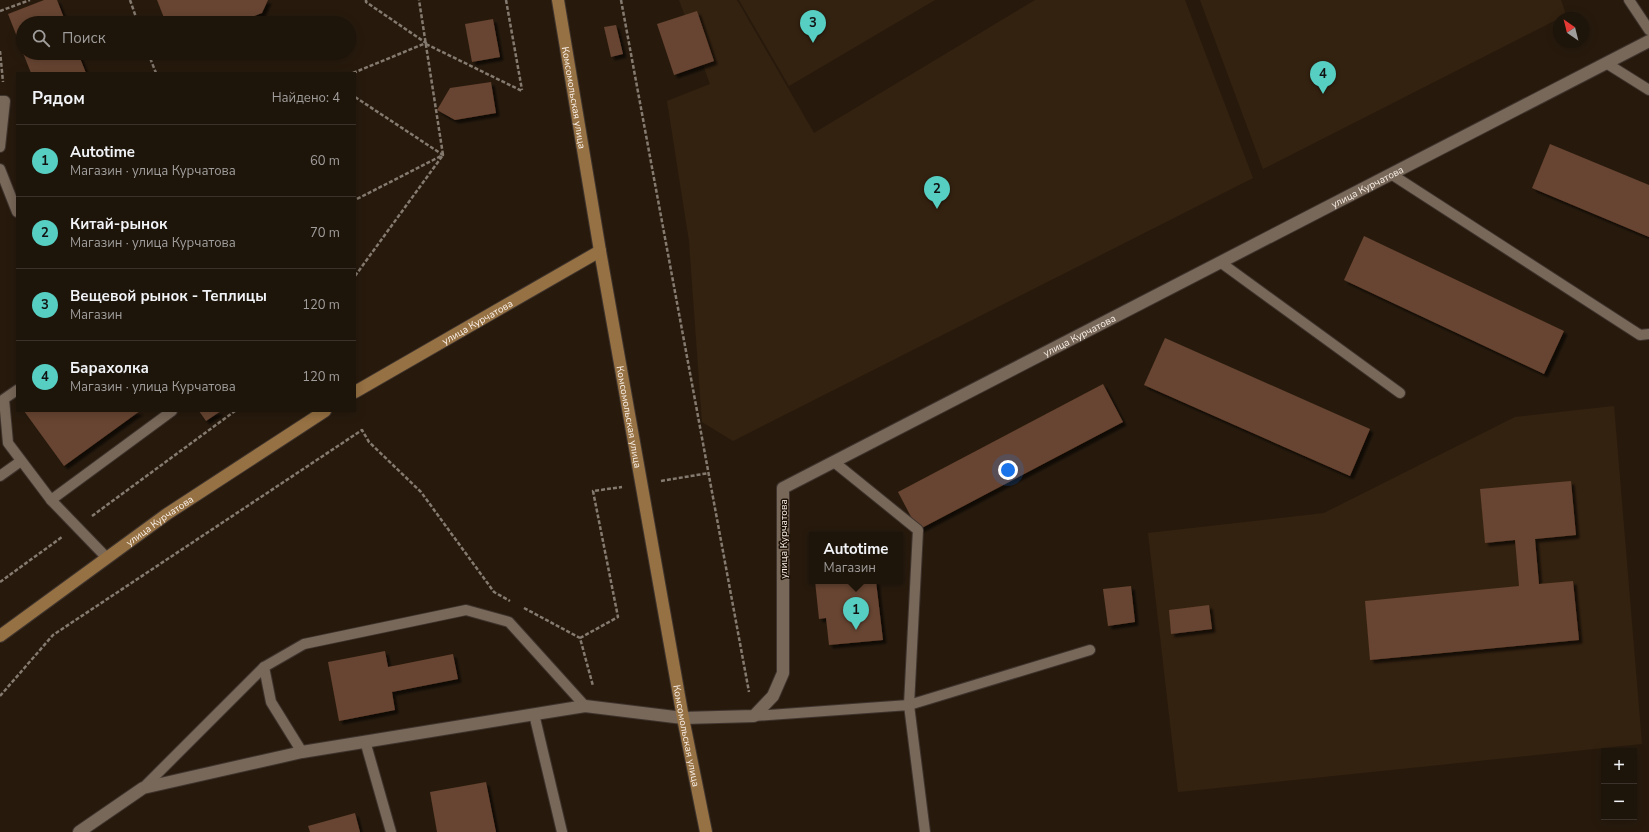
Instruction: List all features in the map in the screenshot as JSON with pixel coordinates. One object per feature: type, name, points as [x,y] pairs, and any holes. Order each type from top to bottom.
[{"type":"main road","name":"Комсомольская улица","points":[[558,0],[641,484],[683,718],[706,832]]},
{"type":"main road","name":"улица Курчатова","points":[[356,391],[600,251]]},
{"type":"main road","name":"улица Курчатова","points":[[0,636],[186,501],[323,412]]},
{"type":"street","name":"улица Курчатова","points":[[754,716],[773,696],[783,673],[783,488],[1649,41]]},
{"type":"street","points":[[79,832],[143,788],[302,752],[585,706],[683,718],[754,716]]},
{"type":"lane","points":[[1629,0],[1649,30]]},
{"type":"lane","points":[[1606,63],[1649,90]]},
{"type":"lane","points":[[0,147],[3,101]]},
{"type":"lane","points":[[0,169],[16,209]]},
{"type":"lane","points":[[1391,174],[1640,335],[1649,334]]},
{"type":"lane","points":[[1220,262],[1400,393]]},
{"type":"lane","points":[[16,391],[4,399],[8,443],[52,500],[107,558]]},
{"type":"lane","points":[[52,500],[171,412]]},
{"type":"lane","points":[[0,476],[21,461]]},
{"type":"lane","points":[[834,462],[918,530],[909,705],[925,832]]},
{"type":"lane","points":[[143,788],[264,667],[304,644],[466,610],[510,622],[585,706]]},
{"type":"lane","points":[[754,716],[909,705],[1090,650]]},
{"type":"lane","points":[[264,667],[271,702],[302,752]]},
{"type":"lane","points":[[534,714],[562,832]]},
{"type":"lane","points":[[365,742],[391,832]]},
{"type":"path","points":[[0,11],[30,0]]},
{"type":"path","points":[[130,0],[136,16]]},
{"type":"path","points":[[366,0],[366,2],[426,43],[522,91],[506,0]]},
{"type":"path","points":[[356,275],[443,156],[419,0]]},
{"type":"path","points":[[621,0],[754,716]]},
{"type":"path","points":[[355,72],[426,43]]},
{"type":"path","points":[[0,51],[3,101]]},
{"type":"path","points":[[151,60],[156,72]]},
{"type":"path","points":[[356,97],[443,156]]},
{"type":"path","points":[[356,200],[443,156]]},
{"type":"path","points":[[0,582],[234,412]]},
{"type":"path","points":[[0,696],[53,635],[362,430],[370,442],[420,492],[494,592],[514,603]]},
{"type":"path","points":[[580,638],[618,617],[593,492],[709,473]]},
{"type":"path","points":[[520,606],[580,638],[598,708]]},
{"type":"shaded area","points":[[679,0],[737,0],[814,133],[1035,0],[1185,0],[1253,178],[733,441],[702,422],[689,241],[667,101],[710,84]]},
{"type":"shaded area","points":[[739,0],[935,0],[789,86]]},
{"type":"shaded area","points":[[1200,0],[1561,0],[1565,12],[1553,12],[1553,22],[1263,169]]},
{"type":"shaded area","points":[[1614,406],[1642,744],[1178,792],[1148,533],[1324,513],[1515,417]]},
{"type":"building","points":[[44,0],[57,0],[63,16],[16,16],[16,34],[8,14]]},
{"type":"building","points":[[157,0],[268,0],[262,13],[254,16],[163,16]]},
{"type":"building","points":[[697,11],[714,61],[674,75],[657,24]]},
{"type":"building","points":[[493,19],[500,57],[472,62],[465,24]]},
{"type":"building","points":[[616,25],[623,54],[611,57],[604,27]]},
{"type":"building","points":[[26,60],[81,60],[86,72],[31,72]]},
{"type":"building","points":[[491,82],[496,113],[455,120],[437,110],[450,88]]},
{"type":"building","points":[[1550,144],[1649,185],[1649,237],[1532,188]]},
{"type":"building","points":[[1364,236],[1564,331],[1544,374],[1344,280]]},
{"type":"building","points":[[1165,338],[1370,429],[1350,476],[1144,385]]},
{"type":"building","points":[[1103,384],[1123,422],[918,530],[898,492]]},
{"type":"building","points":[[25,412],[139,412],[64,466]]},
{"type":"building","points":[[200,412],[220,412],[206,421]]},
{"type":"building","points":[[1571,481],[1576,535],[1535,539],[1539,584],[1573,581],[1579,640],[1370,660],[1365,601],[1519,586],[1515,540],[1485,543],[1480,489]]},
{"type":"building","points":[[815,584],[876,584],[883,640],[829,645],[826,618],[819,619]]},
{"type":"building","points":[[1131,586],[1135,622],[1108,626],[1103,589]]},
{"type":"building","points":[[1209,605],[1212,629],[1171,634],[1169,610]]},
{"type":"building","points":[[385,651],[388,667],[453,654],[458,679],[392,692],[395,710],[339,721],[328,662]]},
{"type":"building","points":[[486,782],[496,832],[437,832],[430,792]]},
{"type":"building","points":[[355,813],[360,832],[310,832],[308,826]]},
{"type":"place","name":"Вещевой рынок - Теплицы","points":[[813,43]]},
{"type":"place","name":"Барахолка","points":[[1323,94]]},
{"type":"place","name":"Китай-рынок","points":[[937,209]]},
{"type":"place","name":"Autotime","points":[[856,630]]}]
